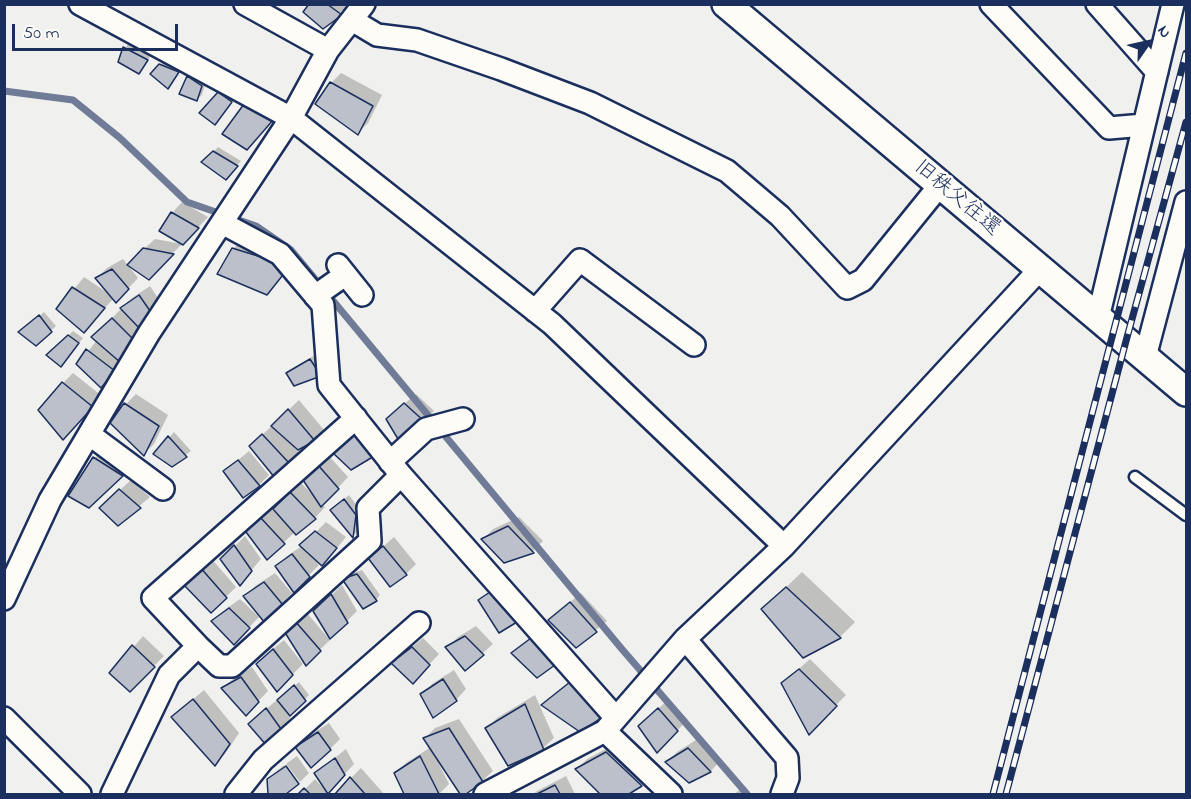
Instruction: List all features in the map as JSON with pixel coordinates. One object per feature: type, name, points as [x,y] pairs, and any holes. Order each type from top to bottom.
[{"type":"street","points":[[80,4],[291,118],[552,324],[784,546]]},
{"type":"street","points":[[245,4],[328,50]]},
{"type":"street","name":"旧秩父往還","points":[[726,4],[1186,392]]},
{"type":"street","points":[[991,4],[1109,128],[1144,125]]},
{"type":"street","points":[[1097,4],[1157,72]]},
{"type":"street","points":[[1098,318],[1173,4]]},
{"type":"street","points":[[4,599],[50,500],[149,333],[291,118],[328,50],[358,12],[377,35],[417,40],[590,103],[727,171],[780,216],[847,288],[863,280],[940,185]]},
{"type":"street","points":[[1145,357],[1186,202]]},
{"type":"street","points":[[226,217],[280,254],[323,305],[329,385],[670,795]]},
{"type":"street","points":[[535,311],[580,260],[694,345]]},
{"type":"street","points":[[485,795],[610,725],[685,639],[784,546],[1040,269]]},
{"type":"street","points":[[316,296],[340,274],[362,295]]},
{"type":"street","points":[[356,418],[153,598],[219,666],[232,666],[370,541],[368,508],[396,468],[426,429],[458,420]]},
{"type":"street","points":[[89,434],[163,489]]},
{"type":"street","points":[[236,795],[263,760],[419,623]]},
{"type":"street","points":[[685,639],[787,758],[788,778],[782,795]]},
{"type":"street","points":[[111,795],[169,675],[198,646]]},
{"type":"street","points":[[4,717],[80,795]]},
{"type":"lane","points":[[1135,477],[1186,514]]},
{"type":"building","points":[[309,4],[327,4],[342,15],[323,29],[303,12]]},
{"type":"building","points":[[123,47],[148,60],[139,74],[118,62]]},
{"type":"building","points":[[159,64],[179,72],[168,89],[150,74]]},
{"type":"building","points":[[187,76],[202,86],[197,101],[179,94]]},
{"type":"building","points":[[330,82],[373,106],[358,135],[315,104]]},
{"type":"building","points":[[218,92],[232,102],[215,125],[199,113]]},
{"type":"building","points":[[244,104],[274,119],[247,150],[222,134]]},
{"type":"building","points":[[213,151],[238,166],[226,180],[201,162]]},
{"type":"building","points":[[171,212],[199,228],[183,245],[159,231]]},
{"type":"building","points":[[143,248],[174,254],[149,280],[127,265]]},
{"type":"building","points":[[232,248],[290,266],[267,295],[217,274]]},
{"type":"building","points":[[112,269],[129,289],[116,303],[95,278]]},
{"type":"building","points":[[72,287],[105,308],[84,333],[56,309]]},
{"type":"building","points":[[139,295],[157,321],[141,330],[120,308]]},
{"type":"building","points":[[39,315],[52,332],[36,346],[18,332]]},
{"type":"building","points":[[112,318],[134,340],[128,369],[91,337]]},
{"type":"building","points":[[68,335],[79,343],[61,367],[46,355]]},
{"type":"building","points":[[86,349],[115,371],[101,388],[76,364]]},
{"type":"building","points":[[310,359],[321,376],[294,386],[286,373]]},
{"type":"building","points":[[62,382],[93,407],[63,440],[38,410]]},
{"type":"building","points":[[124,403],[159,426],[144,456],[110,423]]},
{"type":"building","points":[[404,403],[425,422],[398,439],[386,419]]},
{"type":"building","points":[[288,409],[315,441],[298,450],[271,426]]},
{"type":"building","points":[[262,434],[290,464],[275,478],[249,446]]},
{"type":"building","points":[[354,434],[376,455],[351,470],[333,453]]},
{"type":"building","points":[[168,436],[187,457],[172,467],[153,454]]},
{"type":"building","points":[[93,457],[123,476],[89,508],[68,496]]},
{"type":"building","points":[[238,460],[260,486],[243,498],[223,471]]},
{"type":"building","points":[[318,465],[339,489],[321,507],[301,477]]},
{"type":"building","points":[[119,489],[141,508],[118,526],[99,508]]},
{"type":"building","points":[[290,492],[316,519],[296,535],[273,509]]},
{"type":"building","points":[[344,499],[356,515],[353,538],[330,510]]},
{"type":"building","points":[[260,517],[285,544],[267,560],[243,528]]},
{"type":"building","points":[[508,526],[534,553],[504,563],[481,539]]},
{"type":"building","points":[[315,531],[337,548],[322,566],[299,545]]},
{"type":"building","points":[[234,545],[252,571],[240,586],[220,559]]},
{"type":"building","points":[[383,546],[407,575],[390,587],[368,558]]},
{"type":"building","points":[[292,554],[310,577],[294,593],[275,566]]},
{"type":"building","points":[[199,566],[227,598],[211,613],[182,583]]},
{"type":"building","points":[[357,574],[377,601],[363,609],[342,579]]},
{"type":"building","points":[[264,582],[283,605],[265,623],[243,596]]},
{"type":"building","points":[[786,587],[841,638],[803,658],[761,609]]},
{"type":"building","points":[[490,592],[517,622],[499,633],[478,600]]},
{"type":"building","points":[[331,594],[348,623],[330,639],[313,611]]},
{"type":"building","points":[[570,602],[597,632],[576,648],[548,620]]},
{"type":"building","points":[[229,608],[250,628],[234,645],[211,621]]},
{"type":"building","points":[[295,621],[321,651],[306,666],[284,631]]},
{"type":"building","points":[[465,636],[484,655],[465,671],[445,647]]},
{"type":"building","points":[[531,638],[555,665],[537,678],[511,653]]},
{"type":"building","points":[[132,645],[155,667],[130,692],[109,673]]},
{"type":"building","points":[[412,647],[430,665],[413,684],[391,663]]},
{"type":"building","points":[[273,649],[293,675],[277,692],[256,664]]},
{"type":"building","points":[[799,669],[837,706],[809,735],[781,683]]},
{"type":"building","points":[[241,677],[259,702],[246,716],[221,688]]},
{"type":"building","points":[[443,679],[457,701],[433,718],[420,694]]},
{"type":"building","points":[[570,682],[601,718],[580,732],[541,705]]},
{"type":"building","points":[[294,685],[306,701],[290,716],[277,700]]},
{"type":"building","points":[[193,699],[230,744],[215,766],[171,717]]},
{"type":"building","points":[[525,704],[544,750],[508,766],[485,728]]},
{"type":"building","points":[[266,708],[281,729],[267,746],[248,724]]},
{"type":"building","points":[[658,708],[678,731],[657,753],[638,726]]},
{"type":"building","points":[[449,728],[483,782],[466,794],[460,794],[423,738]]},
{"type":"building","points":[[318,732],[331,750],[311,768],[295,747]]},
{"type":"building","points":[[688,748],[711,772],[689,783],[665,762]]},
{"type":"building","points":[[606,752],[642,786],[629,794],[600,794],[575,769]]},
{"type":"building","points":[[420,756],[439,794],[404,794],[394,773]]},
{"type":"building","points":[[335,758],[345,775],[328,794],[314,773]]},
{"type":"building","points":[[286,766],[299,784],[286,794],[268,794],[267,779]]},
{"type":"building","points":[[350,777],[365,794],[335,794]]},
{"type":"building","points":[[555,785],[560,794],[537,794]]},
{"type":"building","points":[[304,788],[310,794],[298,794]]},
{"type":"waterway","points":[[4,91],[73,100],[120,138],[187,202],[256,226],[291,250],[621,648],[747,794]]},
{"type":"railway","points":[[993,794],[1186,53]]},
{"type":"railway","points":[[1006,794],[1186,122]]}]
